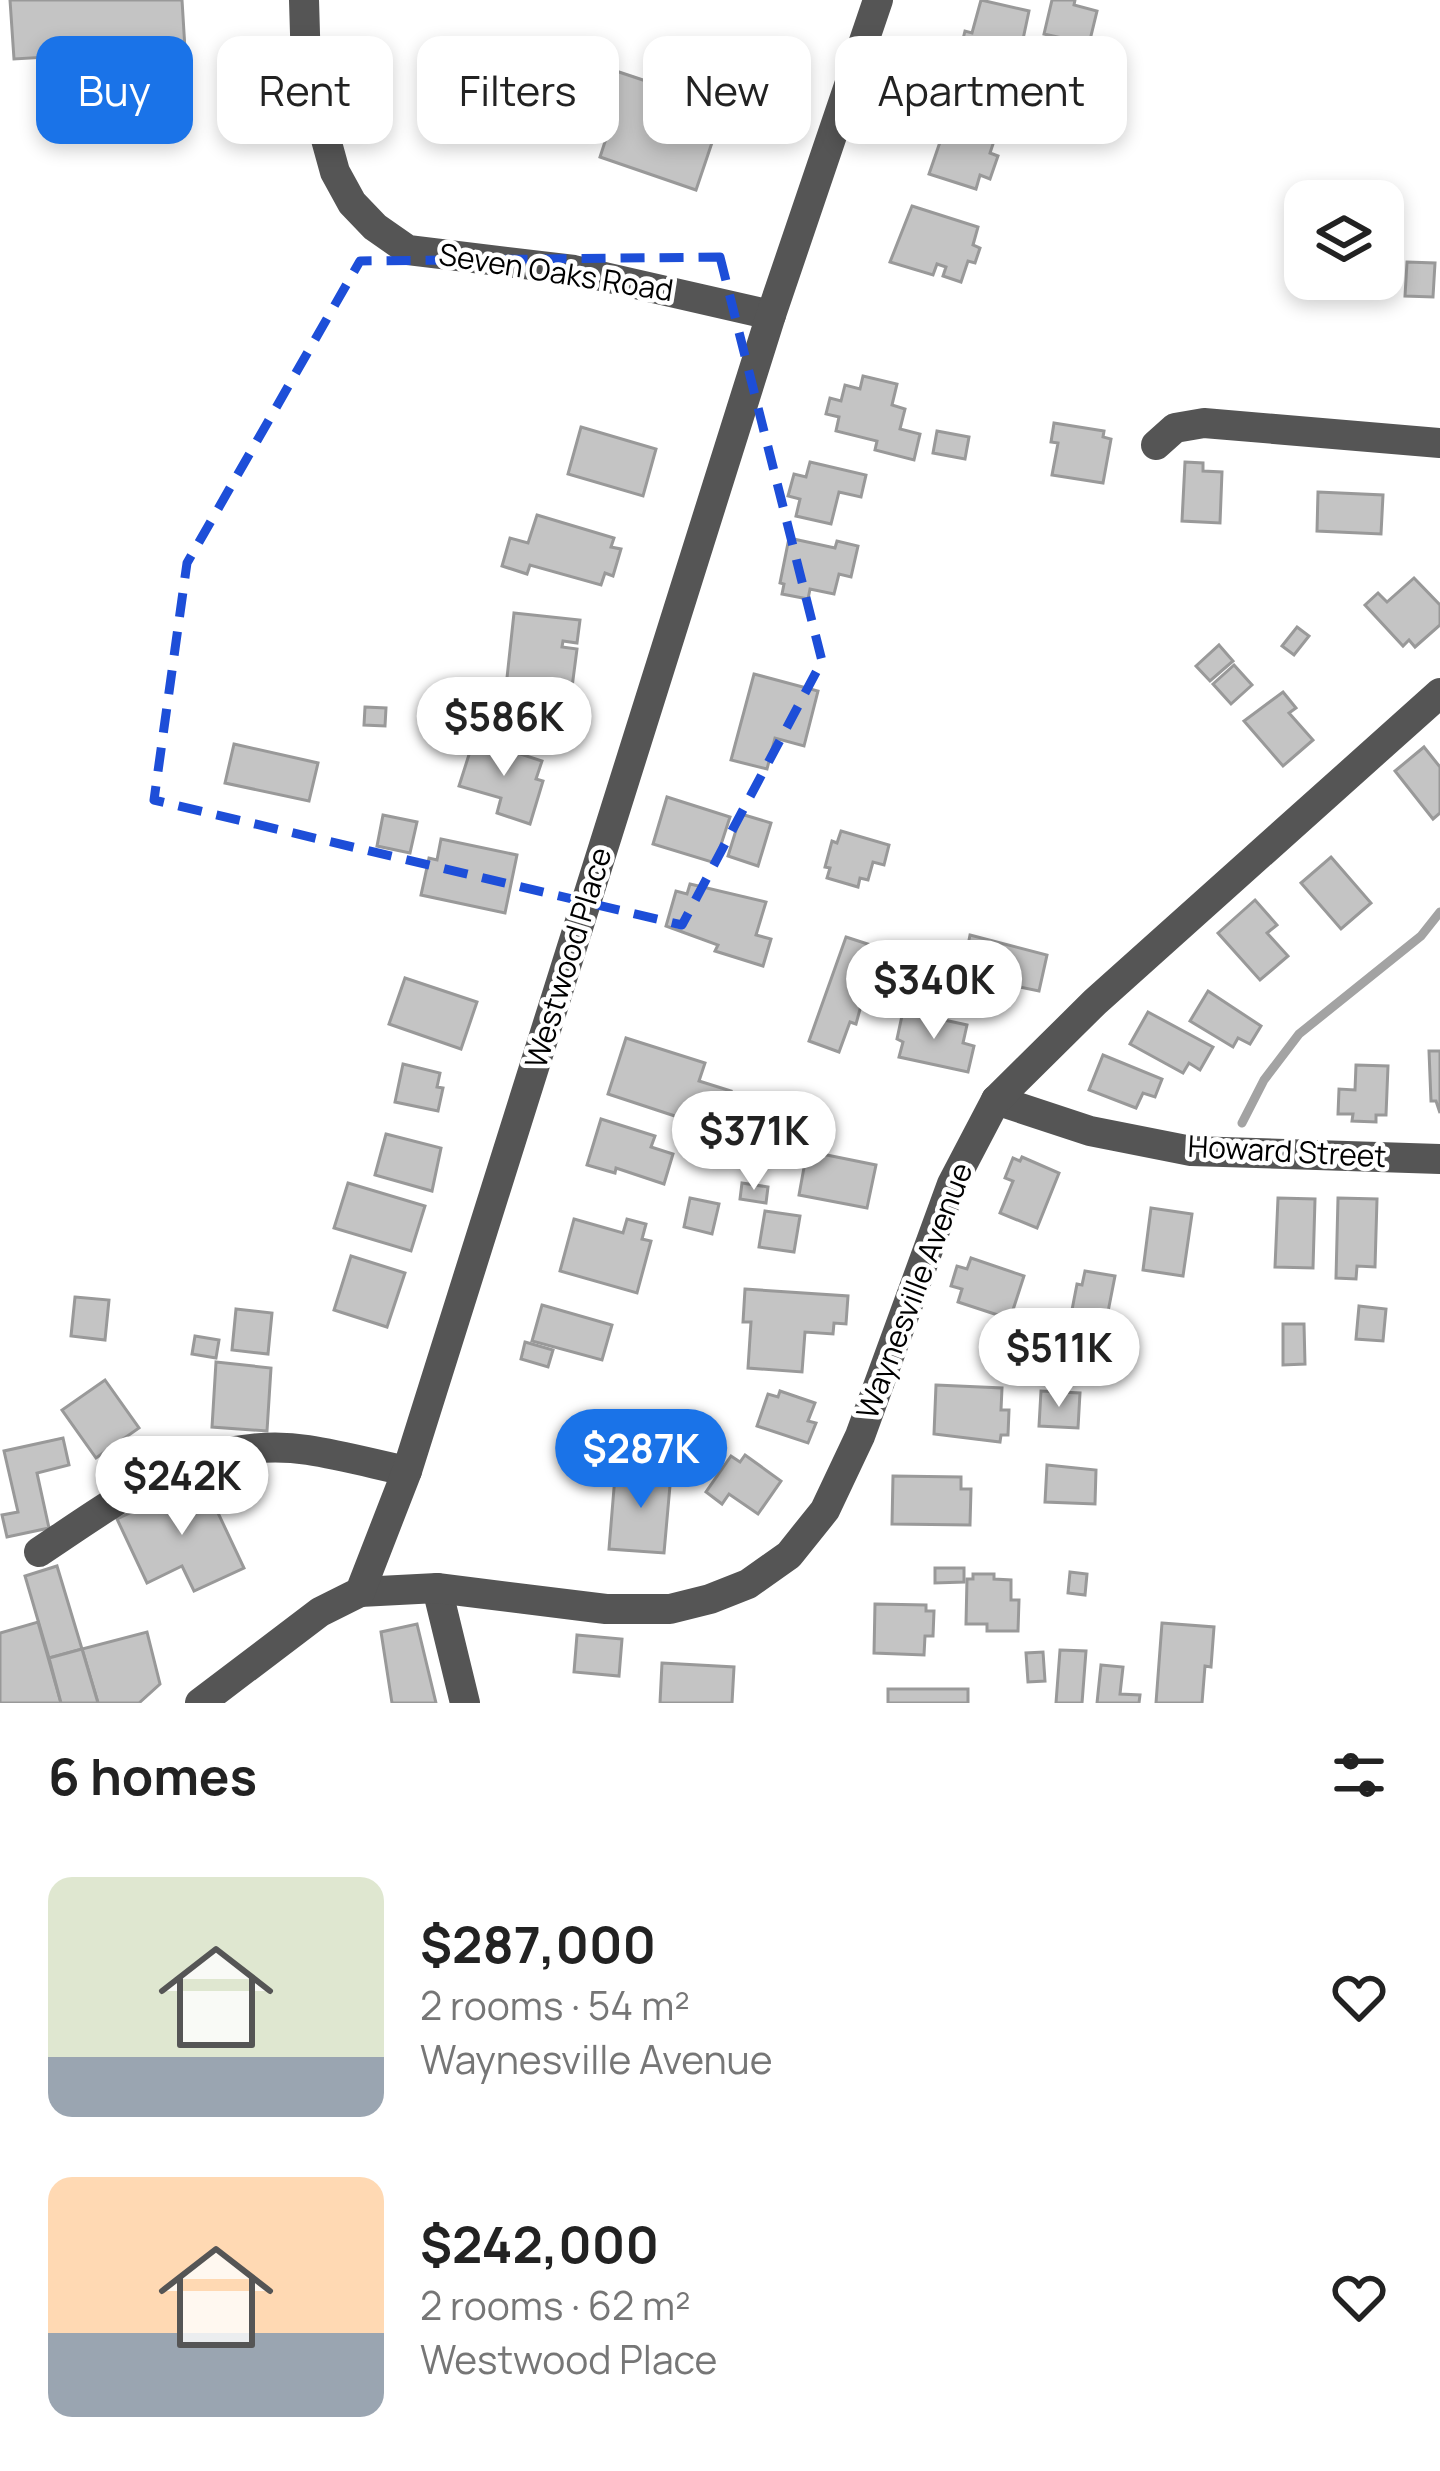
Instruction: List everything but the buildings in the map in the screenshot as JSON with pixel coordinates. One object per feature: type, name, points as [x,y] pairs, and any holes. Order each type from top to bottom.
[{"type":"street","name":"Seven Oaks Road","points":[[304,0],[306,67],[335,172],[352,203],[408,250],[574,270],[771,315]]},
{"type":"street","name":"Westwood Place","points":[[360,1592],[407,1471],[771,315],[878,0]]},
{"type":"street","points":[[1156,446],[1175,428],[1204,423],[1440,443]]},
{"type":"street","name":"Waynesville Avenue","points":[[360,1592],[437,1588],[606,1609],[670,1609],[748,1584],[789,1555],[825,1510],[860,1436],[952,1184],[996,1100],[1095,1002],[1440,693]]},
{"type":"street","name":"Howard Street","points":[[996,1100],[1090,1131],[1191,1151],[1440,1159]]},
{"type":"street","points":[[39,1552],[149,1479],[225,1451],[303,1449],[407,1471]]},
{"type":"street","points":[[437,1588],[465,1703]]},
{"type":"street","points":[[200,1703],[320,1612],[360,1592]]},
{"type":"highlighted area","points":[[720,257],[822,661],[682,925],[154,800],[187,563],[360,261]]},
{"type":"waterway","points":[[1242,1123],[1264,1080],[1299,1034],[1421,936],[1440,912]]}]
